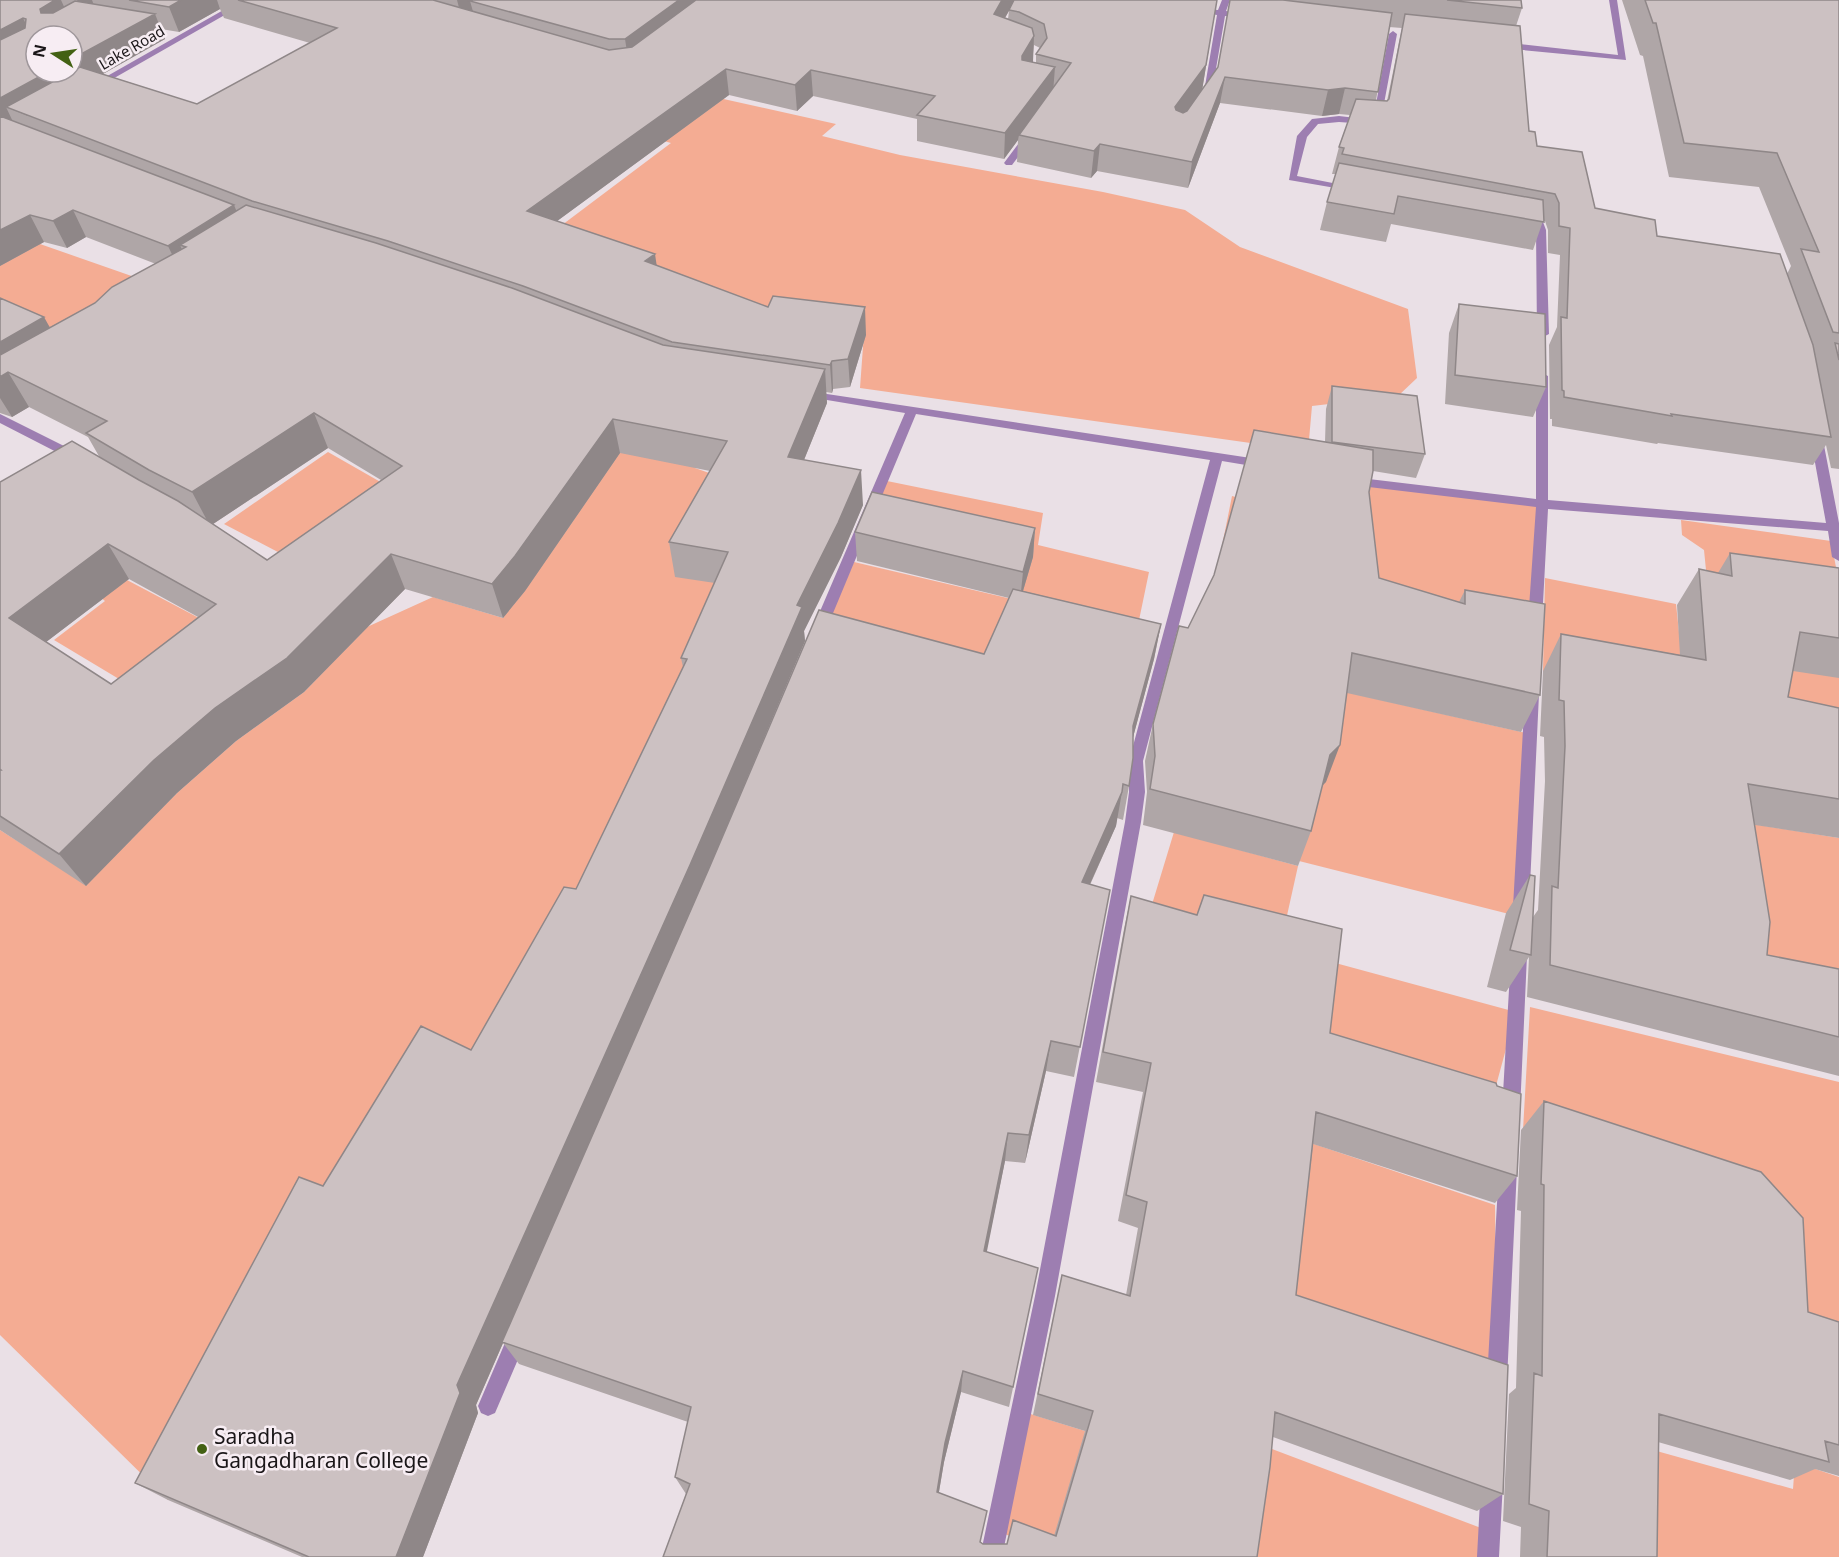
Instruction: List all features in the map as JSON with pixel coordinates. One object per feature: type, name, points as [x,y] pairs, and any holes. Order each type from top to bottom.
[{"type":"street","name":"Lake Road","points":[[79,94],[247,0]]},
{"type":"street","points":[[1202,100],[1208,92],[1221,13],[1226,0]]},
{"type":"street","points":[[1496,45],[1623,58],[1613,0]]},
{"type":"street","points":[[1188,9],[1256,17]]},
{"type":"street","points":[[1381,33],[1404,35]]},
{"type":"street","points":[[1359,190],[1292,178],[1302,136],[1314,121],[1339,119],[1377,123],[1393,34]]},
{"type":"street","points":[[170,35],[180,37]]},
{"type":"street","points":[[1010,164],[1036,126]]},
{"type":"street","points":[[1517,220],[1539,224],[1541,230],[1542,504],[1534,643]]},
{"type":"street","points":[[801,393],[1273,466]]},
{"type":"street","points":[[812,648],[912,409]]},
{"type":"street","points":[[0,418],[86,464]]},
{"type":"street","points":[[1815,428],[1836,528],[1839,557]]},
{"type":"street","points":[[992,1557],[1045,1296],[1133,822],[1137,792],[1136,761],[1217,457]]},
{"type":"street","points":[[1338,478],[1542,504],[1836,528]]},
{"type":"street","points":[[1510,1131],[1533,677]]},
{"type":"street","points":[[1496,1393],[1509,1155]]},
{"type":"street","points":[[488,1406],[525,1320]]},
{"type":"street","points":[[1488,1557],[1493,1462]]},
{"type":"shaded area","points":[[674,88],[836,124],[822,136],[900,155],[1103,192],[1185,210],[1240,247],[1408,309],[1417,378],[1398,396],[1312,406],[1308,451],[860,388],[864,333],[767,316],[562,225],[671,143],[620,129]]},
{"type":"shaded area","points":[[0,202],[20,237],[143,280],[0,392]]},
{"type":"shaded area","points":[[607,445],[682,456],[695,468],[729,480],[745,589],[612,867],[168,1500],[0,1335],[0,830],[86,885],[177,793],[236,741],[304,692],[367,627],[433,597],[503,618],[573,521]]},
{"type":"shaded area","points":[[328,452],[391,488],[297,562],[224,524]]},
{"type":"shaded area","points":[[1348,480],[1542,504],[1534,643],[1217,571],[1232,496],[1356,530]]},
{"type":"shaded area","points":[[887,481],[1043,513],[1038,545],[1149,572],[1132,654],[990,672],[818,645],[854,562],[1020,601],[870,521]]},
{"type":"shaded area","points":[[1681,520],[1831,541],[1839,583],[1708,590],[1704,550],[1682,535]]},
{"type":"shaded area","points":[[108,570],[216,627],[129,685],[54,640],[105,601],[85,585]]},
{"type":"shaded area","points":[[1545,578],[1676,604],[1679,632],[1839,667],[1839,754],[1700,699],[1543,671]]},
{"type":"shaded area","points":[[1346,692],[1530,734],[1521,917],[1299,861]]},
{"type":"shaded area","points":[[1722,819],[1839,838],[1839,1008],[1744,989]]},
{"type":"shaded area","points":[[1174,832],[1298,866],[1282,938],[1143,934]]},
{"type":"shaded area","points":[[1328,961],[1516,1012],[1484,1130],[1316,1062]]},
{"type":"shaded area","points":[[1530,1007],[1839,1082],[1839,1357],[1523,1130]]},
{"type":"shaded area","points":[[1302,1140],[1495,1205],[1497,1382],[1278,1309]]},
{"type":"shaded area","points":[[1021,1411],[1085,1431],[1064,1557],[997,1531]]},
{"type":"shaded area","points":[[1628,1443],[1793,1489],[1795,1462],[1839,1477],[1839,1557],[1624,1557]]},
{"type":"shaded area","points":[[1259,1444],[1489,1531],[1486,1557],[1244,1557]]},
{"type":"building","points":[[0,0],[55,0],[40,9],[41,13],[53,13],[75,1],[155,14],[84,52],[84,24],[25,24],[26,19],[23,18],[0,30]]},
{"type":"building","points":[[129,0],[181,0],[169,7]]},
{"type":"building","points":[[238,0],[433,0],[609,50],[632,47],[696,0],[1002,0],[994,14],[1032,28],[1034,36],[1022,60],[1055,67],[1005,133],[917,115],[935,96],[811,70],[795,85],[726,69],[527,211],[655,254],[645,261],[768,307],[773,296],[865,307],[848,359],[832,361],[830,365],[672,342],[523,286],[388,241],[252,201],[6,107],[49,84],[84,84],[84,68],[197,104],[337,28]]},
{"type":"building","points":[[679,0],[625,39],[609,39],[470,1]]},
{"type":"building","points":[[1014,0],[1217,0],[1206,65],[1175,107],[1183,113],[1187,111],[1218,67],[1230,0],[1283,0],[1392,13],[1378,92],[1345,88],[1328,90],[1225,77],[1192,162],[1100,144],[1094,151],[1019,135],[1071,63],[1036,54],[1047,38],[1044,24],[1019,12],[1009,10]]},
{"type":"building","points":[[1447,0],[1521,0],[1522,8]]},
{"type":"building","points":[[1645,0],[1839,0],[1839,333],[1833,332],[1801,249],[1819,252],[1777,153],[1684,143],[1656,23],[1653,23]]},
{"type":"building","points":[[1405,14],[1520,26],[1529,131],[1535,132],[1537,146],[1582,152],[1595,208],[1655,220],[1657,236],[1780,254],[1813,345],[1831,437],[1671,414],[1672,416],[1564,397],[1561,317],[1567,318],[1570,228],[1559,226],[1559,203],[1555,194],[1342,154],[1344,148],[1339,147],[1356,99],[1387,101],[1389,99]]},
{"type":"building","points":[[24,28],[24,84],[26,84],[0,98],[0,40]]},
{"type":"building","points":[[0,116],[234,205],[168,246],[73,210],[53,221],[30,215],[0,230]]},
{"type":"building","points":[[1339,163],[1543,200],[1544,222],[1398,196],[1394,214],[1327,202]]},
{"type":"building","points":[[246,205],[376,243],[512,288],[663,345],[825,369],[788,457],[861,470],[838,523],[797,605],[802,607],[690,865],[457,1385],[460,1393],[396,1557],[309,1557],[135,1483],[299,1177],[323,1186],[421,1026],[471,1050],[564,887],[576,889],[687,659],[681,658],[728,552],[669,542],[727,441],[613,419],[515,556],[492,584],[391,554],[287,658],[215,708],[154,760],[59,854],[0,816],[0,482],[72,441],[178,501],[267,560],[402,466],[314,413],[192,492],[86,433],[107,421],[8,372],[0,377],[0,355],[95,303],[112,287],[186,247],[180,245]],"holes":[[[108,544],[216,604],[111,684],[9,618]]]},
{"type":"building","points":[[0,298],[44,317],[0,342]]},
{"type":"building","points":[[1459,304],[1545,314],[1546,387],[1455,375]]},
{"type":"building","points":[[1835,343],[1839,344],[1839,360]]},
{"type":"building","points":[[1332,386],[1417,396],[1425,454],[1332,442]]},
{"type":"building","points":[[1254,430],[1373,450],[1373,471],[1369,492],[1379,578],[1465,604],[1465,590],[1545,604],[1540,695],[1352,653],[1340,745],[1330,755],[1311,831],[1150,789],[1155,756],[1153,724],[1179,626],[1188,628],[1214,575]]},
{"type":"building","points":[[872,492],[1035,528],[1023,572],[855,532]]},
{"type":"building","points":[[1730,553],[1839,568],[1839,638],[1800,632],[1788,697],[1839,708],[1839,799],[1748,784],[1770,922],[1767,955],[1839,969],[1839,1037],[1550,965],[1552,886],[1558,888],[1565,746],[1564,701],[1559,700],[1561,634],[1706,660],[1699,569],[1732,576]]},
{"type":"building","points":[[1013,589],[1161,624],[1133,726],[1133,758],[1129,786],[1123,784],[1122,792],[1082,882],[1110,890],[1080,1047],[1051,1041],[1029,1135],[1008,1133],[984,1251],[1038,1268],[1013,1387],[963,1371],[945,1443],[937,1492],[987,1511],[980,1542],[983,1544],[1007,1544],[1013,1520],[1056,1536],[1093,1411],[1038,1394],[1062,1275],[1130,1296],[1147,1202],[1126,1195],[1151,1063],[1103,1052],[1131,896],[1197,915],[1204,895],[1342,929],[1330,1033],[1496,1083],[1497,1086],[1521,1094],[1517,1176],[1316,1112],[1296,1295],[1508,1365],[1503,1494],[1275,1412],[1270,1467],[1257,1557],[663,1557],[690,1484],[675,1477],[691,1407],[502,1342],[819,610],[984,654]]},
{"type":"building","points":[[1530,875],[1535,876],[1531,955],[1510,950]]},
{"type":"building","points":[[1544,1101],[1761,1172],[1803,1218],[1808,1312],[1839,1322],[1839,1445],[1825,1441],[1829,1462],[1659,1414],[1657,1557],[1547,1557],[1549,1511],[1529,1504],[1534,1373],[1542,1376],[1544,1185],[1541,1184]]},
{"type":"place","name":"Saradha Gangadharan College","points":[[202,1449]]}]
